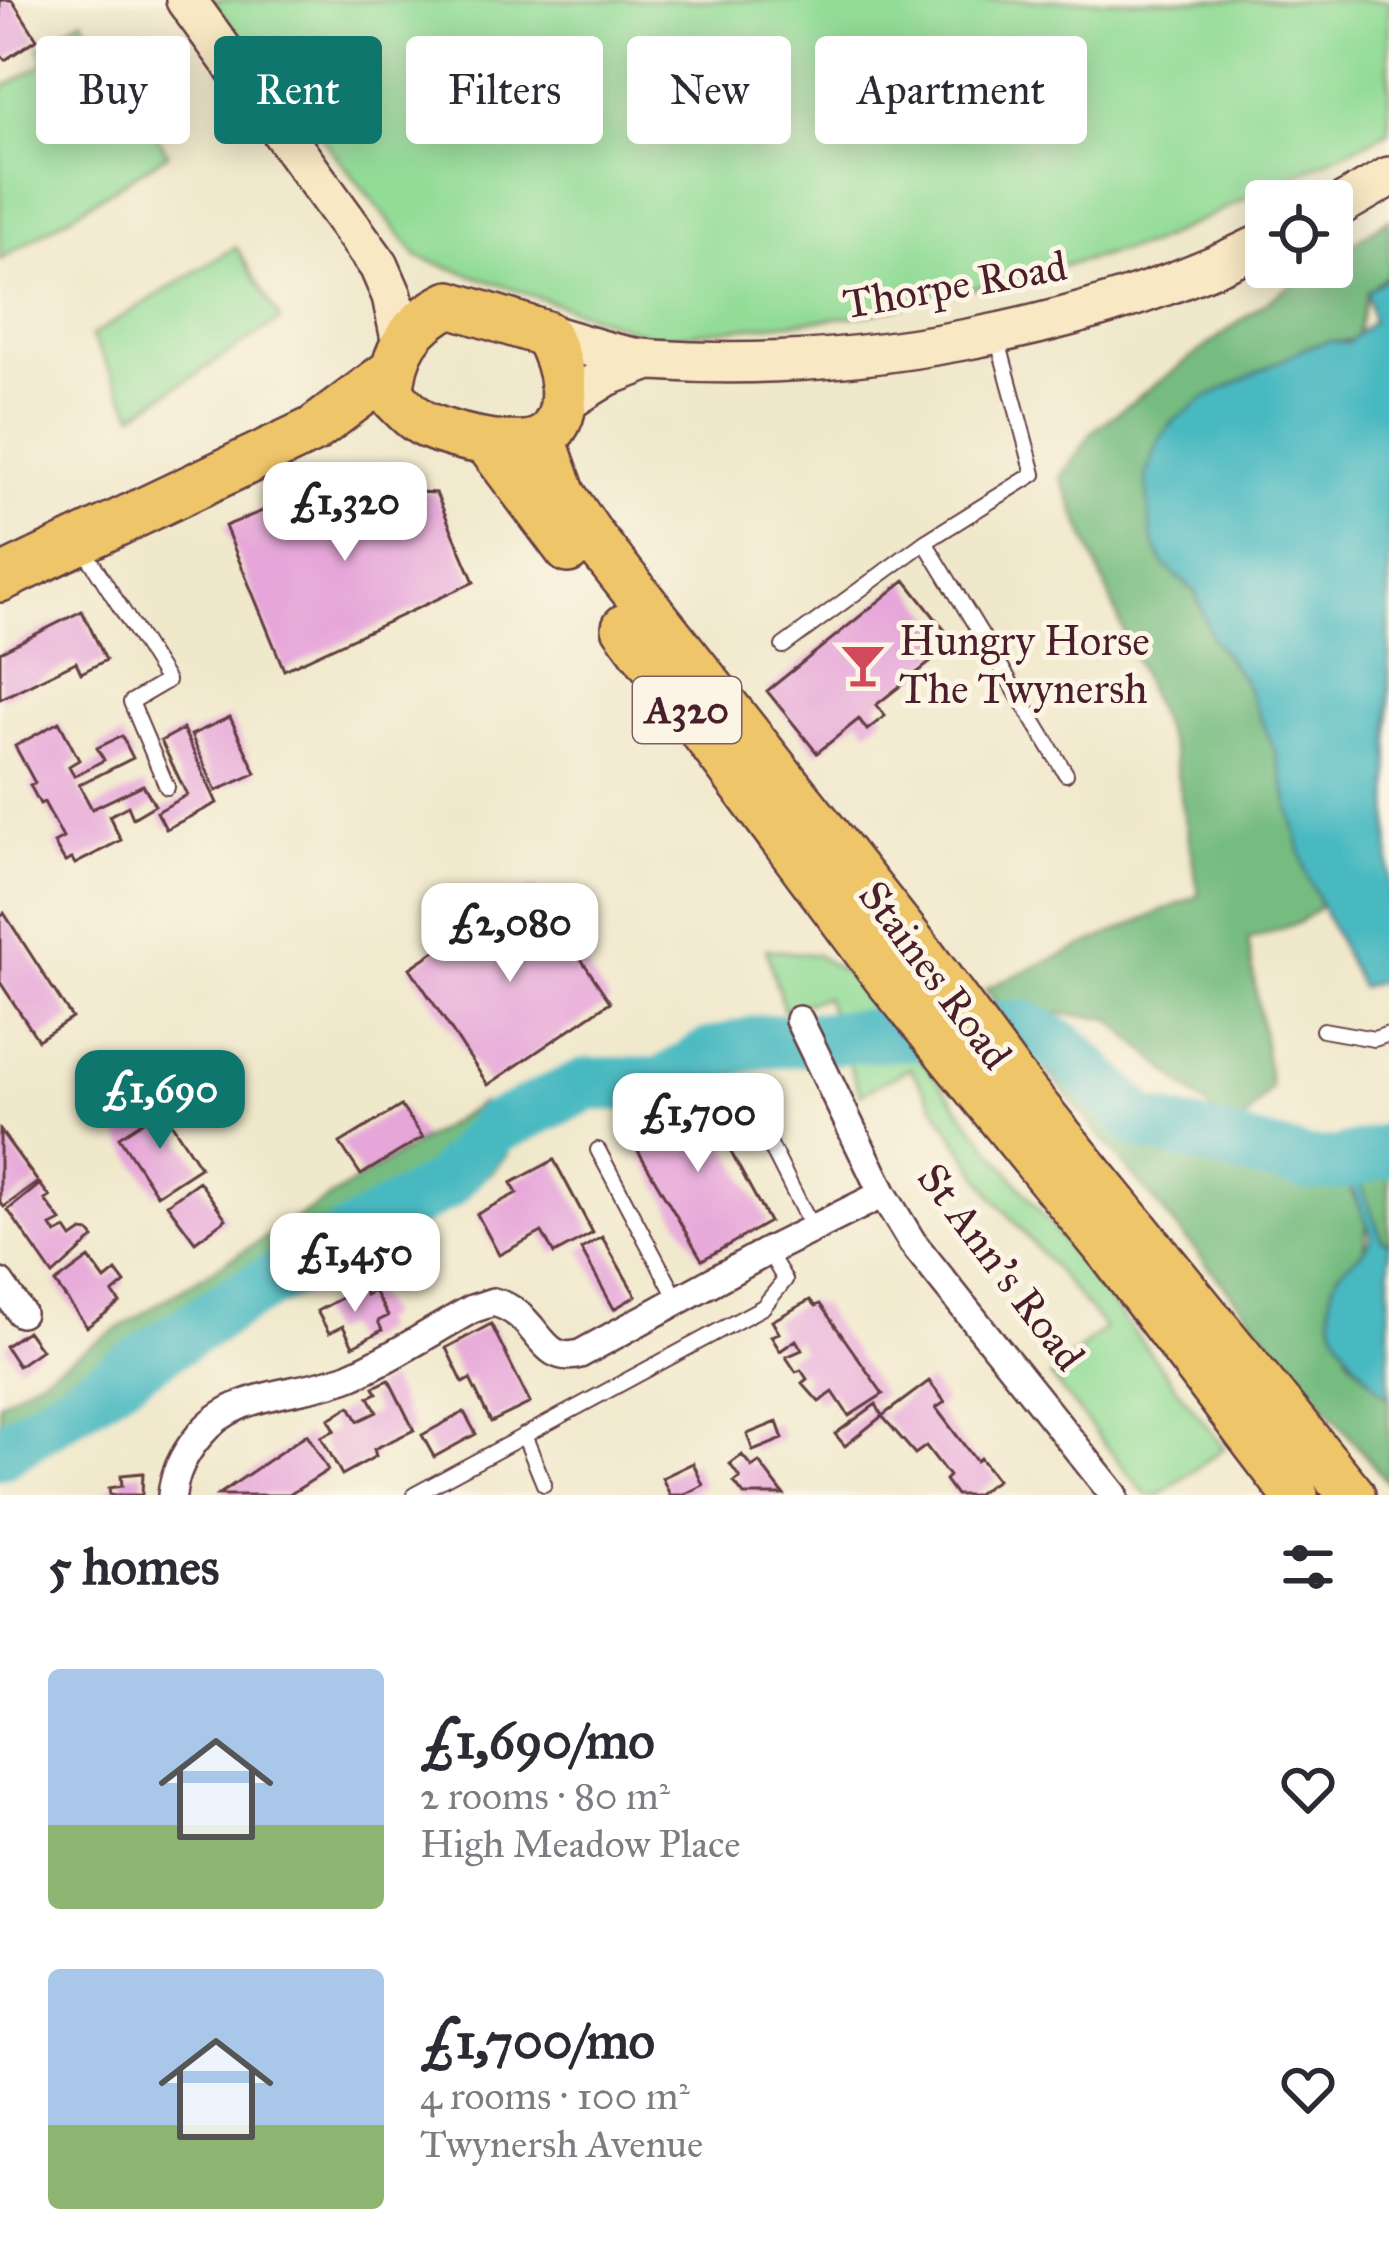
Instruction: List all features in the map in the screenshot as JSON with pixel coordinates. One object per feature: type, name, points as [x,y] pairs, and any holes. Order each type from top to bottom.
[{"type":"main road","points":[[186,0],[380,266],[392,296],[397,357],[391,395],[422,424]]},
{"type":"main road","points":[[1353,198],[1389,177]]},
{"type":"main road","name":"Thorpe Road","points":[[546,334],[650,360],[794,361],[996,332],[1101,308],[1245,253]]},
{"type":"main road","points":[[313,430],[422,424],[487,442],[521,444],[553,421],[563,379],[558,355],[546,334],[450,304],[380,266]]},
{"type":"main road","points":[[0,579],[313,430],[397,357],[416,325],[450,304]]},
{"type":"main road","name":"Thorpe Road","points":[[553,421],[607,376],[650,360]]},
{"type":"main road","name":"Staines Road","points":[[553,421],[563,495],[802,804],[904,966],[996,1084],[1352,1495]]},
{"type":"main road","name":"Staines Road","points":[[487,442],[839,913],[904,966]]},
{"type":"main road","points":[[802,804],[851,883],[839,913]]},
{"type":"main road","name":"Staines Road","points":[[996,1084],[1111,1253],[1295,1495]]},
{"type":"street","name":"St Ann's Road","points":[[799,1020],[883,1194],[912,1242],[1114,1495]]},
{"type":"street","points":[[172,1495],[187,1450],[227,1408],[351,1375],[493,1302],[523,1315],[553,1354],[566,1358],[580,1354],[883,1194]]},
{"type":"street","points":[[0,1283],[21,1313]]},
{"type":"lane","points":[[783,646],[925,542],[1034,474],[996,332]]},
{"type":"lane","points":[[925,542],[1066,774]]},
{"type":"lane","points":[[80,544],[167,681],[131,702],[167,787]]},
{"type":"lane","points":[[1322,1030],[1374,1039],[1389,1034]]},
{"type":"lane","points":[[743,1091],[812,1228]]},
{"type":"lane","points":[[598,1150],[677,1299]]},
{"type":"lane","points":[[414,1495],[763,1307],[785,1280],[768,1251]]},
{"type":"lane","points":[[524,1435],[544,1484]]},
{"type":"green space","points":[[211,0],[1389,0],[1389,131],[1285,180],[1245,180],[1245,199],[1150,244],[865,315],[654,337],[418,257],[327,144],[382,144],[382,36],[240,36]]},
{"type":"green space","points":[[82,19],[93,36],[56,36]]},
{"type":"green space","points":[[36,68],[36,144],[162,144],[168,154],[0,260],[0,89]]},
{"type":"green space","points":[[1389,219],[1389,274],[1367,292],[1356,339],[1310,346],[1195,592],[1244,681],[1276,754],[1320,907],[1298,923],[1248,940],[1271,1088],[1235,1132],[1109,1018],[1002,1009],[985,989],[1199,895],[1173,752],[1061,478],[1093,431],[1287,288],[1353,288],[1353,244]]},
{"type":"green space","points":[[236,247],[280,320],[134,414],[91,336]]},
{"type":"green space","points":[[766,949],[816,955],[847,974],[911,1046],[1224,1448],[1160,1495],[1146,1495],[1050,1376],[1105,1328],[994,1198],[910,1068],[860,1094],[825,997],[784,1010]]},
{"type":"green space","points":[[1041,1064],[1148,1150],[1263,1165],[1282,1179],[1305,1185],[1343,1179],[1368,1219],[1363,1255],[1338,1273],[1347,1355],[1389,1399],[1389,1484]]},
{"type":"green space","points":[[482,1103],[507,1154],[491,1173],[0,1478],[0,1402]]},
{"type":"green space","points":[[1389,1161],[1389,1241],[1383,1242],[1355,1171]]},
{"type":"water","points":[[1389,276],[1389,979],[1360,987],[1307,876],[1276,754],[1244,681],[1212,638],[1195,592],[1163,564],[1151,536],[1146,476],[1160,438],[1202,400],[1310,346],[1348,343],[1372,321],[1367,292]]},
{"type":"water","points":[[1389,1141],[1389,1158],[1356,1171],[1383,1241],[1389,1241],[1389,1399],[1342,1344],[1330,1311],[1337,1276],[1365,1248],[1371,1234],[1353,1188],[1334,1178],[1288,1180],[1263,1165],[1266,1143],[1310,1153]]},
{"type":"building","points":[[0,0],[12,0],[36,40],[5,60],[0,53]]},
{"type":"building","points":[[322,487],[436,493],[474,582],[284,670],[225,526]]},
{"type":"building","name":"Hungry Horse The Twynersh","points":[[905,580],[955,643],[876,705],[885,716],[867,730],[859,719],[817,753],[767,691]]},
{"type":"building","points":[[82,611],[106,660],[81,673],[76,662],[0,699],[0,652]]},
{"type":"building","points":[[230,717],[256,773],[216,791],[191,735]]},
{"type":"building","points":[[59,722],[79,760],[69,766],[74,776],[104,760],[97,748],[122,736],[133,758],[79,785],[92,809],[143,785],[155,805],[133,818],[128,806],[109,816],[121,840],[75,864],[72,859],[65,862],[54,843],[63,838],[30,785],[35,783],[15,746]]},
{"type":"building","points":[[183,729],[217,803],[166,829],[157,812],[187,795],[161,741]]},
{"type":"building","points":[[532,886],[610,1002],[488,1085],[410,968]]},
{"type":"building","points":[[4,913],[72,1018],[38,1040],[0,982],[0,916]]},
{"type":"building","points":[[698,1092],[769,1222],[702,1260],[626,1130]]},
{"type":"building","points":[[401,1106],[423,1137],[361,1175],[340,1143]]},
{"type":"building","points":[[162,1109],[200,1167],[157,1195],[119,1137]]},
{"type":"building","points":[[0,1130],[38,1182],[4,1207],[0,1202]]},
{"type":"building","points":[[554,1160],[593,1233],[554,1254],[542,1232],[499,1255],[477,1214],[517,1193],[511,1183]]},
{"type":"building","points":[[199,1181],[226,1219],[195,1242],[167,1204]]},
{"type":"building","points":[[40,1184],[61,1221],[51,1226],[56,1234],[66,1229],[72,1238],[82,1231],[94,1238],[53,1275],[8,1210]]},
{"type":"building","points":[[602,1237],[636,1296],[614,1309],[581,1249]]},
{"type":"building","points":[[89,1258],[105,1280],[116,1271],[125,1283],[113,1293],[120,1303],[87,1327],[55,1283]]},
{"type":"building","points":[[362,1287],[366,1295],[374,1291],[388,1316],[378,1321],[382,1330],[353,1346],[343,1326],[329,1333],[317,1311]]},
{"type":"building","points":[[810,1300],[815,1306],[820,1304],[883,1394],[849,1416],[833,1392],[819,1402],[802,1383],[807,1379],[786,1357],[802,1350],[796,1340],[780,1351],[771,1336],[779,1333],[772,1321]]},
{"type":"building","points":[[491,1324],[530,1403],[491,1422],[470,1379],[463,1383],[446,1348]]},
{"type":"building","points":[[27,1331],[41,1350],[18,1366],[5,1346]]},
{"type":"building","points":[[389,1380],[414,1430],[374,1449],[376,1456],[342,1475],[321,1437],[335,1430],[329,1419],[350,1406],[358,1421],[377,1412],[369,1397],[377,1393],[374,1387]]},
{"type":"building","points":[[929,1381],[945,1402],[936,1408],[976,1461],[980,1458],[997,1480],[975,1495],[956,1495],[945,1480],[949,1476],[926,1446],[915,1454],[882,1416]]},
{"type":"building","points":[[876,1404],[882,1416],[845,1446],[835,1434]]},
{"type":"building","points":[[464,1412],[476,1434],[434,1457],[422,1435]]},
{"type":"building","points":[[777,1422],[783,1439],[753,1451],[747,1434]]},
{"type":"building","points":[[307,1434],[328,1470],[289,1495],[218,1495]]},
{"type":"building","points":[[742,1455],[752,1467],[759,1462],[784,1495],[744,1495],[734,1482],[740,1478],[730,1464]]},
{"type":"building","points":[[693,1463],[703,1485],[683,1495],[670,1495],[662,1478]]},
{"type":"building","points":[[143,1473],[142,1495],[110,1495],[109,1488],[122,1486],[121,1475]]},
{"type":"waterway","points":[[0,1452],[238,1300],[444,1184],[494,1128],[588,1084],[664,1084],[709,1055],[759,1042],[1024,1027],[1065,1049],[1141,1123],[1307,1164],[1338,1164],[1389,1150]]},
{"type":"place","name":"Hungry Horse The Twynersh","points":[[863,665]]}]
